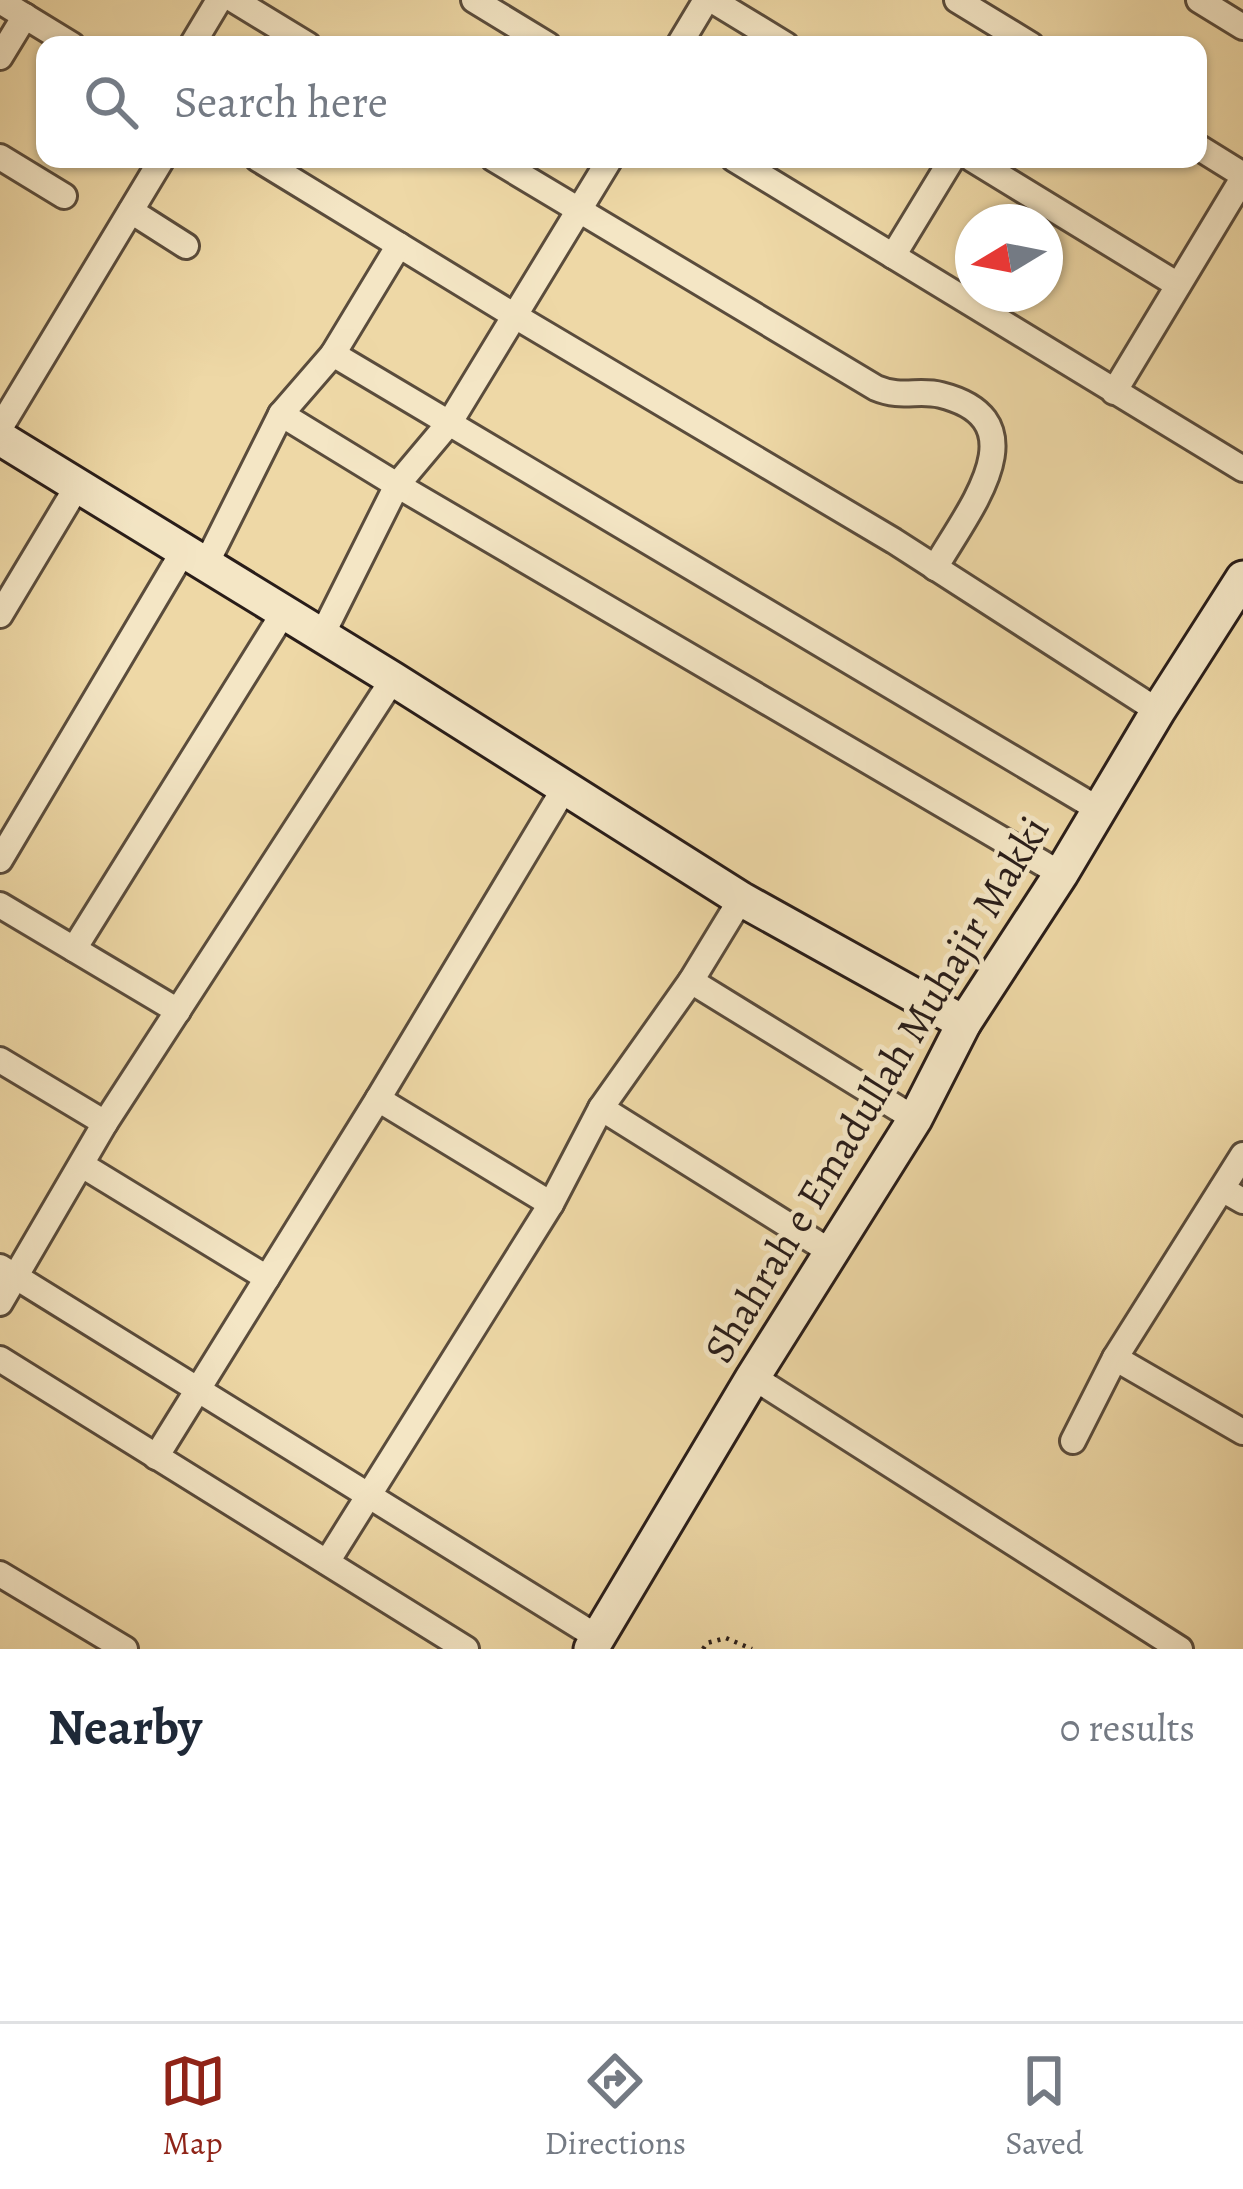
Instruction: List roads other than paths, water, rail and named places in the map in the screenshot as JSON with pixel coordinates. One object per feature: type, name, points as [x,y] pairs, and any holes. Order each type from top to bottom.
[{"type":"street","points":[[197,36],[219,0]]},
{"type":"street","points":[[234,0],[293,36]]},
{"type":"street","points":[[474,0],[533,36]]},
{"type":"street","points":[[685,36],[709,0],[770,36]]},
{"type":"street","points":[[957,0],[1016,36]]},
{"type":"street","points":[[1199,0],[1243,27]]},
{"type":"street","points":[[0,1],[57,36]]},
{"type":"street","points":[[0,57],[25,16]]},
{"type":"street","points":[[1114,392],[1243,177],[1207,153]]},
{"type":"street","points":[[0,157],[64,196]]},
{"type":"street","points":[[0,428],[157,168]]},
{"type":"street","points":[[273,168],[894,541],[1158,711]]},
{"type":"street","points":[[509,168],[876,388],[903,396],[935,393],[976,409],[989,422],[991,469],[935,568]]},
{"type":"street","points":[[322,635],[397,485],[450,422],[604,168]]},
{"type":"street","points":[[749,168],[1243,469]]},
{"type":"street","points":[[893,256],[947,168]]},
{"type":"street","points":[[987,168],[1178,285]]},
{"type":"street","points":[[131,212],[186,246]]},
{"type":"street","points":[[0,860],[281,414],[333,354],[399,245]]},
{"type":"street","points":[[333,354],[1098,809]]},
{"type":"street","points":[[281,414],[1061,874]]},
{"type":"street","points":[[0,438],[741,899],[964,1023]]},
{"type":"street","points":[[0,615],[78,485]]},
{"type":"street","name":"Shahrah e Emadullah Muhajir Makki","points":[[594,1643],[914,1119],[964,1023],[1243,578]]},
{"type":"street","points":[[74,949],[284,612]]},
{"type":"street","points":[[0,1304],[8,1272],[82,1165],[393,679]]},
{"type":"street","points":[[156,1457],[564,789]]},
{"type":"street","points":[[327,1562],[551,1204],[602,1108],[691,981],[741,899]]},
{"type":"street","points":[[0,905],[178,1011]]},
{"type":"street","points":[[691,981],[914,1119]]},
{"type":"street","points":[[0,1060],[105,1123]]},
{"type":"street","points":[[378,1099],[551,1204]]},
{"type":"street","points":[[602,1108],[831,1252]]},
{"type":"street","points":[[1072,1441],[1115,1358],[1232,1195],[1243,1155]]},
{"type":"street","points":[[82,1165],[267,1278]]},
{"type":"street","points":[[8,1272],[594,1643]]},
{"type":"street","points":[[1115,1358],[1243,1432]]},
{"type":"street","points":[[0,1359],[466,1649]]},
{"type":"street","points":[[753,1377],[1180,1649]]},
{"type":"street","points":[[0,1574],[125,1649]]}]
